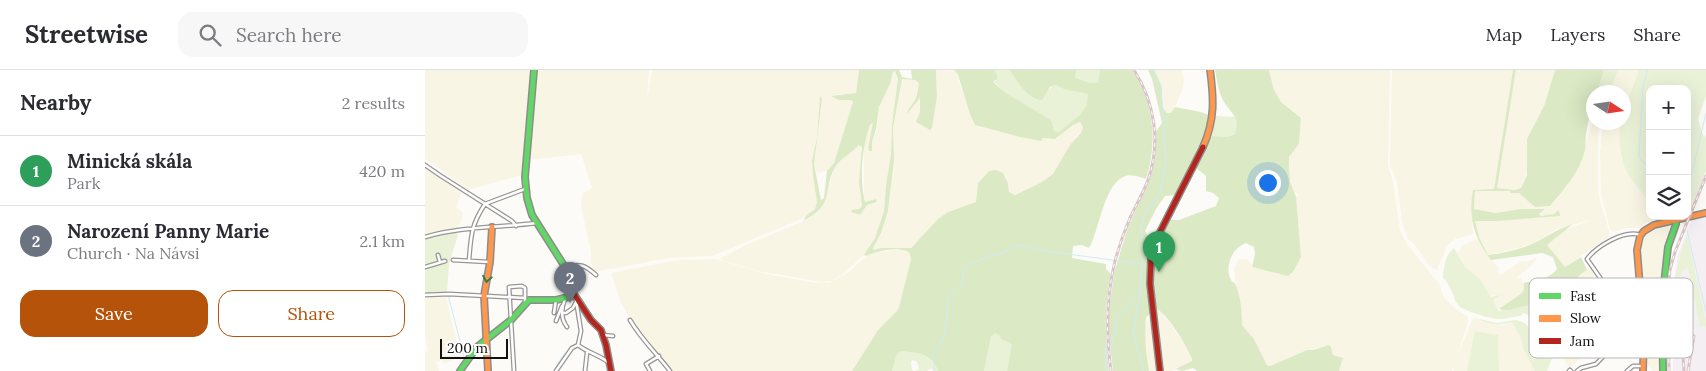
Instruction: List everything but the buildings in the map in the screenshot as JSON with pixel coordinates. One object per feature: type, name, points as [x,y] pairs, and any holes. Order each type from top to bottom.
[{"type":"street","points":[[534,70],[525,189],[530,209],[537,223],[565,267],[578,313],[581,331],[578,345]]},
{"type":"street","points":[[1160,371],[1149,282],[1150,264],[1154,247],[1164,222],[1199,158],[1211,128],[1215,99],[1210,70]]},
{"type":"street","points":[[425,165],[512,221],[516,226]]},
{"type":"street","points":[[469,260],[476,218],[485,204],[525,189]]},
{"type":"street","points":[[1691,216],[1706,213]]},
{"type":"street","points":[[1599,278],[1587,259],[1615,238],[1638,234],[1652,225],[1673,220]]},
{"type":"street","points":[[1666,278],[1668,247],[1676,224],[1679,220]]},
{"type":"street","points":[[425,237],[453,231],[537,223]]},
{"type":"street","points":[[487,371],[483,296],[490,262],[492,227]]},
{"type":"street","points":[[1638,234],[1637,248],[1640,278]]},
{"type":"street","points":[[438,256],[440,262]]},
{"type":"street","points":[[453,260],[490,262]]},
{"type":"street","points":[[425,268],[445,261]]},
{"type":"street","points":[[565,267],[586,266],[596,275]]},
{"type":"street","points":[[460,371],[471,354],[511,320],[526,300],[525,288],[522,286],[509,287],[510,298],[511,320],[514,371]]},
{"type":"street","points":[[425,295],[449,294],[526,300],[555,300],[575,297]]},
{"type":"street","points":[[561,313],[565,313],[573,308],[575,297]]},
{"type":"street","points":[[575,297],[591,320],[601,330],[611,371]]},
{"type":"street","points":[[556,321],[565,298]]},
{"type":"street","points":[[554,313],[555,300]]},
{"type":"street","points":[[563,304],[562,321],[567,327]]},
{"type":"street","points":[[630,320],[645,342],[670,371]]},
{"type":"street","points":[[603,335],[613,336]]},
{"type":"street","points":[[578,345],[587,352],[602,357],[610,364]]},
{"type":"street","points":[[556,371],[572,348],[578,345]]},
{"type":"street","points":[[585,371],[587,352]]},
{"type":"street","points":[[650,371],[646,364],[659,356]]},
{"type":"street","points":[[1577,371],[1596,364],[1602,358]]},
{"type":"street","points":[[1663,371],[1664,358]]},
{"type":"street","points":[[1627,371],[1633,366],[1643,368]]},
{"type":"shaded area","points":[[425,70],[532,70],[522,175],[468,190],[425,158]]},
{"type":"shaded area","points":[[535,70],[649,70],[647,99],[652,70],[859,70],[856,93],[833,95],[853,102],[834,163],[827,171],[817,173],[814,164],[822,99],[819,105],[817,137],[812,161],[817,202],[812,212],[799,220],[712,256],[669,258],[595,271],[591,264],[591,252],[581,206],[582,193],[592,188],[581,154],[528,160]]},
{"type":"shaded area","points":[[894,70],[898,79],[884,211],[875,238],[864,255],[842,275],[832,281],[822,282],[757,271],[719,259],[746,245],[806,220],[818,212],[835,167],[841,159],[859,145],[862,146],[859,182],[862,206],[853,213],[860,215],[867,205],[876,203],[875,199],[865,202],[864,145],[870,125],[874,122],[868,149],[872,151],[879,107],[890,84]]},
{"type":"shaded area","points":[[936,70],[955,71],[975,125],[1041,141],[1043,138],[1055,139],[1073,125],[1081,122],[1082,131],[1053,174],[1040,183],[1014,195],[1008,192],[1006,176],[989,171],[978,183],[976,202],[948,212],[938,219],[911,248],[881,248],[874,250],[873,248],[881,233],[888,211],[894,160],[893,128],[902,79],[915,80],[919,83],[916,97],[908,113],[920,98],[920,112],[916,122],[930,130],[932,128],[937,98]]},
{"type":"shaded area","points":[[1154,70],[1182,70],[1183,88],[1171,113],[1164,111],[1162,88]]},
{"type":"shaded area","points":[[1269,70],[1390,70],[1388,165],[1393,182],[1400,230],[1407,244],[1440,285],[1444,298],[1468,317],[1457,357],[1473,318],[1503,325],[1512,321],[1521,338],[1523,349],[1535,371],[1499,371],[1498,335],[1476,331],[1467,371],[1454,371],[1454,366],[1452,371],[1339,371],[1342,362],[1341,357],[1333,355],[1329,345],[1302,352],[1270,366],[1267,365],[1254,339],[1242,325],[1241,307],[1234,268],[1238,260],[1247,259],[1252,267],[1290,275],[1301,257],[1295,203],[1298,194],[1293,191],[1290,182],[1289,157],[1299,144],[1301,118],[1281,102],[1274,90]]},
{"type":"shaded area","points":[[1392,70],[1513,70],[1494,189],[1473,190],[1473,233],[1455,239],[1447,246],[1437,270],[1430,267],[1415,245],[1408,239],[1402,223],[1397,182],[1390,166]]},
{"type":"shaded area","points":[[1516,70],[1555,70],[1544,106],[1527,139],[1528,168],[1519,190],[1497,188]]},
{"type":"shaded area","points":[[1618,70],[1639,70],[1631,91],[1631,85],[1613,85]]},
{"type":"shaded area","points":[[1590,130],[1599,130],[1598,188],[1604,215],[1596,218],[1605,215],[1610,236],[1565,267],[1546,245],[1563,231],[1591,220],[1559,228],[1535,242],[1519,248],[1488,255],[1479,237],[1475,221],[1541,216],[1539,214],[1545,210],[1521,209],[1495,213],[1474,209],[1475,191],[1519,192],[1535,207],[1550,206],[1568,184],[1578,167]]},
{"type":"shaded area","points":[[1602,130],[1620,130],[1621,157],[1627,172],[1646,198],[1646,220],[1653,220],[1639,228],[1626,228],[1613,232],[1610,229],[1601,193],[1600,152]]},
{"type":"shaded area","points":[[425,168],[462,193],[456,207],[463,213],[457,228],[425,235]]},
{"type":"shaded area","points":[[1706,215],[1706,371],[1673,371],[1673,358],[1693,358],[1693,278],[1674,278],[1678,254],[1693,217]]},
{"type":"shaded area","points":[[1669,226],[1664,250],[1663,278],[1643,278],[1640,247],[1646,234]]},
{"type":"shaded area","points":[[1478,239],[1487,255],[1500,269],[1497,272],[1501,275],[1519,262],[1529,261],[1537,257],[1531,266],[1515,279],[1521,277],[1524,283],[1522,293],[1499,309],[1493,300],[1502,294],[1490,296],[1480,279],[1465,267],[1456,249],[1460,252],[1460,247]]},
{"type":"shaded area","points":[[907,250],[911,255],[899,307],[878,330],[852,371],[671,371],[631,322],[620,300],[611,273],[678,260],[716,259],[766,274],[810,282],[829,283],[848,273],[866,256],[872,253]]},
{"type":"shaded area","points":[[1592,267],[1596,275],[1590,278],[1576,278]]},
{"type":"shaded area","points":[[446,297],[460,357],[444,364],[442,360],[436,362],[439,371],[425,371],[425,352],[428,351],[425,336],[425,298]]},
{"type":"shaded area","points":[[1157,309],[1168,320],[1186,346],[1192,359],[1185,366],[1171,371],[1163,371],[1156,315]]},
{"type":"shaded area","points":[[1149,318],[1152,321],[1157,371],[1149,371],[1148,368],[1145,324]]},
{"type":"shaded area","points":[[1562,358],[1581,358],[1570,368]]},
{"type":"shaded area","points":[[1648,358],[1661,358],[1660,371],[1653,371],[1648,365]]},
{"type":"green space","points":[[859,70],[899,70],[902,77],[912,79],[911,70],[936,70],[937,97],[932,128],[930,130],[916,122],[920,112],[920,98],[907,114],[915,99],[919,83],[915,80],[902,79],[893,128],[894,160],[888,211],[881,233],[873,248],[874,250],[881,248],[911,248],[938,219],[948,212],[976,202],[978,183],[989,171],[996,170],[1003,173],[1008,183],[1009,192],[1015,195],[1040,183],[1053,174],[1070,145],[1081,133],[1083,127],[1080,122],[1055,139],[1043,138],[1041,141],[975,125],[958,75],[954,70],[994,70],[997,74],[997,79],[993,82],[1006,93],[1049,119],[1052,122],[1054,131],[1059,132],[1081,114],[1086,106],[1088,94],[1064,89],[1056,85],[1050,87],[1042,100],[1037,99],[1023,89],[1009,70],[1077,70],[1076,78],[1090,83],[1098,83],[1100,70],[1132,70],[1145,96],[1152,123],[1152,151],[1146,179],[1129,175],[1116,182],[1106,200],[1089,248],[1082,245],[1073,246],[1072,258],[1106,264],[1106,269],[1111,274],[1106,322],[1109,371],[1007,371],[1012,344],[1001,339],[995,333],[991,337],[984,371],[938,371],[928,357],[918,353],[900,351],[896,356],[892,371],[852,371],[878,330],[899,307],[911,259],[909,252],[899,249],[864,255],[875,238],[884,211],[898,79],[895,71],[879,107],[872,151],[868,149],[873,122],[870,125],[863,153],[862,183],[865,202],[876,199],[877,202],[867,205],[860,215],[851,212],[862,206],[859,182],[862,147],[859,145],[836,166],[829,182],[824,202],[814,215],[803,221],[815,209],[817,202],[812,161],[817,137],[820,96],[822,99],[814,164],[821,200],[824,198],[827,171],[834,163],[853,102],[851,100],[839,100],[831,96],[856,93]]},
{"type":"green space","points":[[994,70],[1009,70],[1036,100],[1056,85],[1089,94],[1086,106],[1081,114],[1070,124],[1059,132],[1054,131],[1052,122],[1006,93],[993,81],[996,81],[997,74]]},
{"type":"green space","points":[[1077,70],[1100,70],[1098,83],[1090,83],[1076,78]]},
{"type":"green space","points":[[1148,70],[1154,70],[1160,81],[1163,105],[1167,113],[1171,113],[1175,107],[1211,116],[1202,147],[1177,195],[1165,196],[1145,231],[1152,243],[1147,266],[1150,313],[1146,318],[1145,331],[1149,371],[1113,371],[1108,326],[1114,273],[1128,227],[1149,180],[1155,159],[1156,131],[1162,123],[1152,79]]},
{"type":"green space","points":[[1215,70],[1269,70],[1274,90],[1281,102],[1301,118],[1299,144],[1289,157],[1289,165],[1290,182],[1296,197],[1301,257],[1293,272],[1288,276],[1252,267],[1255,254],[1254,247],[1246,243],[1233,253],[1228,269],[1231,280],[1235,284],[1239,295],[1242,325],[1254,339],[1267,365],[1270,366],[1307,350],[1329,345],[1333,355],[1343,358],[1339,371],[1197,371],[1193,368],[1182,371],[1176,369],[1192,361],[1192,359],[1172,324],[1157,309],[1156,315],[1150,270],[1155,250],[1168,220],[1179,220],[1216,206],[1219,198],[1213,193],[1206,191],[1206,176],[1196,168],[1212,136],[1227,137],[1235,134],[1237,128],[1236,118],[1221,95]]},
{"type":"green space","points":[[1513,70],[1516,70],[1497,188],[1514,190],[1521,188],[1527,175],[1527,139],[1544,106],[1555,70],[1604,70],[1599,85],[1586,85],[1587,130],[1583,158],[1571,180],[1550,206],[1535,207],[1519,193],[1511,193],[1510,191],[1475,191],[1474,209],[1495,213],[1521,209],[1545,209],[1539,214],[1541,216],[1554,214],[1558,210],[1560,214],[1560,216],[1475,221],[1479,237],[1488,255],[1523,248],[1573,224],[1547,245],[1565,267],[1581,257],[1587,270],[1577,278],[1542,278],[1554,273],[1557,269],[1553,257],[1542,253],[1491,260],[1480,244],[1474,227],[1471,209],[1473,190],[1494,189]]},
{"type":"green space","points":[[1604,70],[1618,70],[1613,85],[1599,85]]},
{"type":"green space","points":[[1639,70],[1706,70],[1706,96],[1698,119],[1704,138],[1706,135],[1706,171],[1691,210],[1691,85],[1646,85],[1646,198],[1630,178],[1621,155],[1620,130],[1631,130],[1631,91]]},
{"type":"green space","points":[[1216,116],[1235,117],[1238,127],[1235,134],[1227,137],[1212,136]]},
{"type":"green space","points":[[456,232],[458,235],[449,264],[447,292],[425,294],[425,238]]},
{"type":"green space","points":[[1687,235],[1706,326],[1700,327],[1693,293],[1693,278],[1690,278],[1688,268],[1682,271],[1680,278],[1676,278]]},
{"type":"green space","points":[[1454,248],[1465,267],[1480,279],[1491,297],[1502,294],[1493,300],[1499,311],[1524,297],[1529,302],[1529,315],[1523,313],[1521,316],[1497,319],[1473,313],[1459,306],[1443,278],[1447,258]]},
{"type":"green space","points":[[1529,282],[1529,306],[1505,310],[1499,309],[1522,293],[1524,283]]},
{"type":"green space","points":[[1475,318],[1497,323],[1516,320],[1525,323],[1529,328],[1529,358],[1552,358],[1547,371],[1535,371],[1523,349],[1521,338],[1512,322],[1493,324]]},
{"type":"green space","points":[[1475,331],[1498,335],[1499,371],[1467,371]]},
{"type":"green space","points":[[997,333],[1005,341],[1013,344],[1007,371],[984,371],[991,337]]},
{"type":"green space","points":[[900,351],[918,353],[927,357],[938,371],[933,371],[931,368],[927,371],[915,371],[919,369],[917,362],[912,360],[912,370],[914,371],[892,371],[896,355]]},
{"type":"waterway","points":[[1144,371],[1133,333],[1140,293],[1142,264],[1141,229],[1145,213],[1160,193],[1166,162],[1161,86],[1152,70]]},
{"type":"waterway","points":[[1646,164],[1639,156],[1643,86],[1648,70]]},
{"type":"waterway","points":[[1691,177],[1706,113]]},
{"type":"waterway","points":[[1683,220],[1685,226]]},
{"type":"waterway","points":[[1687,230],[1706,312]]},
{"type":"waterway","points":[[935,371],[933,357],[935,350],[943,339],[948,299],[961,285],[964,270],[967,266],[989,256],[1003,253],[1016,245],[1141,264]]},
{"type":"waterway","points":[[1106,371],[1105,347],[1112,346],[1118,317],[1140,293]]},
{"type":"waterway","points":[[448,295],[465,360]]},
{"type":"waterway","points":[[554,371],[561,358],[573,345],[580,347],[586,355]]},
{"type":"railway","points":[[1111,371],[1108,316],[1112,275],[1130,218],[1148,180],[1154,152],[1155,138],[1151,110],[1147,96],[1134,70]]},
{"type":"railway","points":[[1669,278],[1675,252],[1706,176]]},
{"type":"railway","points":[[1693,342],[1694,336]]},
{"type":"railway","points":[[1669,358],[1669,371]]},
{"type":"railway","points":[[1683,358],[1684,371]]},
{"type":"railway","points":[[1688,371],[1690,358]]},
{"type":"traffic: fast","points":[[460,371],[477,347],[511,320],[529,300],[556,300],[573,296],[574,294],[565,267],[532,215],[527,198],[525,177],[534,70]]},
{"type":"traffic: fast","points":[[1665,278],[1668,247],[1676,220]]},
{"type":"traffic: fast","points":[[1663,358],[1663,371]]},
{"type":"traffic: slow","points":[[1203,147],[1210,128],[1213,109],[1210,70]]},
{"type":"traffic: slow","points":[[1639,278],[1637,250],[1640,236],[1644,231],[1654,225],[1706,213]]},
{"type":"traffic: slow","points":[[488,371],[484,296],[490,262],[492,227]]},
{"type":"traffic: slow","points":[[1643,358],[1643,371]]},
{"type":"traffic: jam","points":[[1160,371],[1150,284],[1151,258],[1159,234],[1203,147]]},
{"type":"traffic: jam","points":[[574,294],[591,320],[601,330],[611,371]]},
{"type":"place","name":"Minická skála","points":[[1159,272]]},
{"type":"place","name":"Narození Panny Marie","points":[[570,303]]}]
